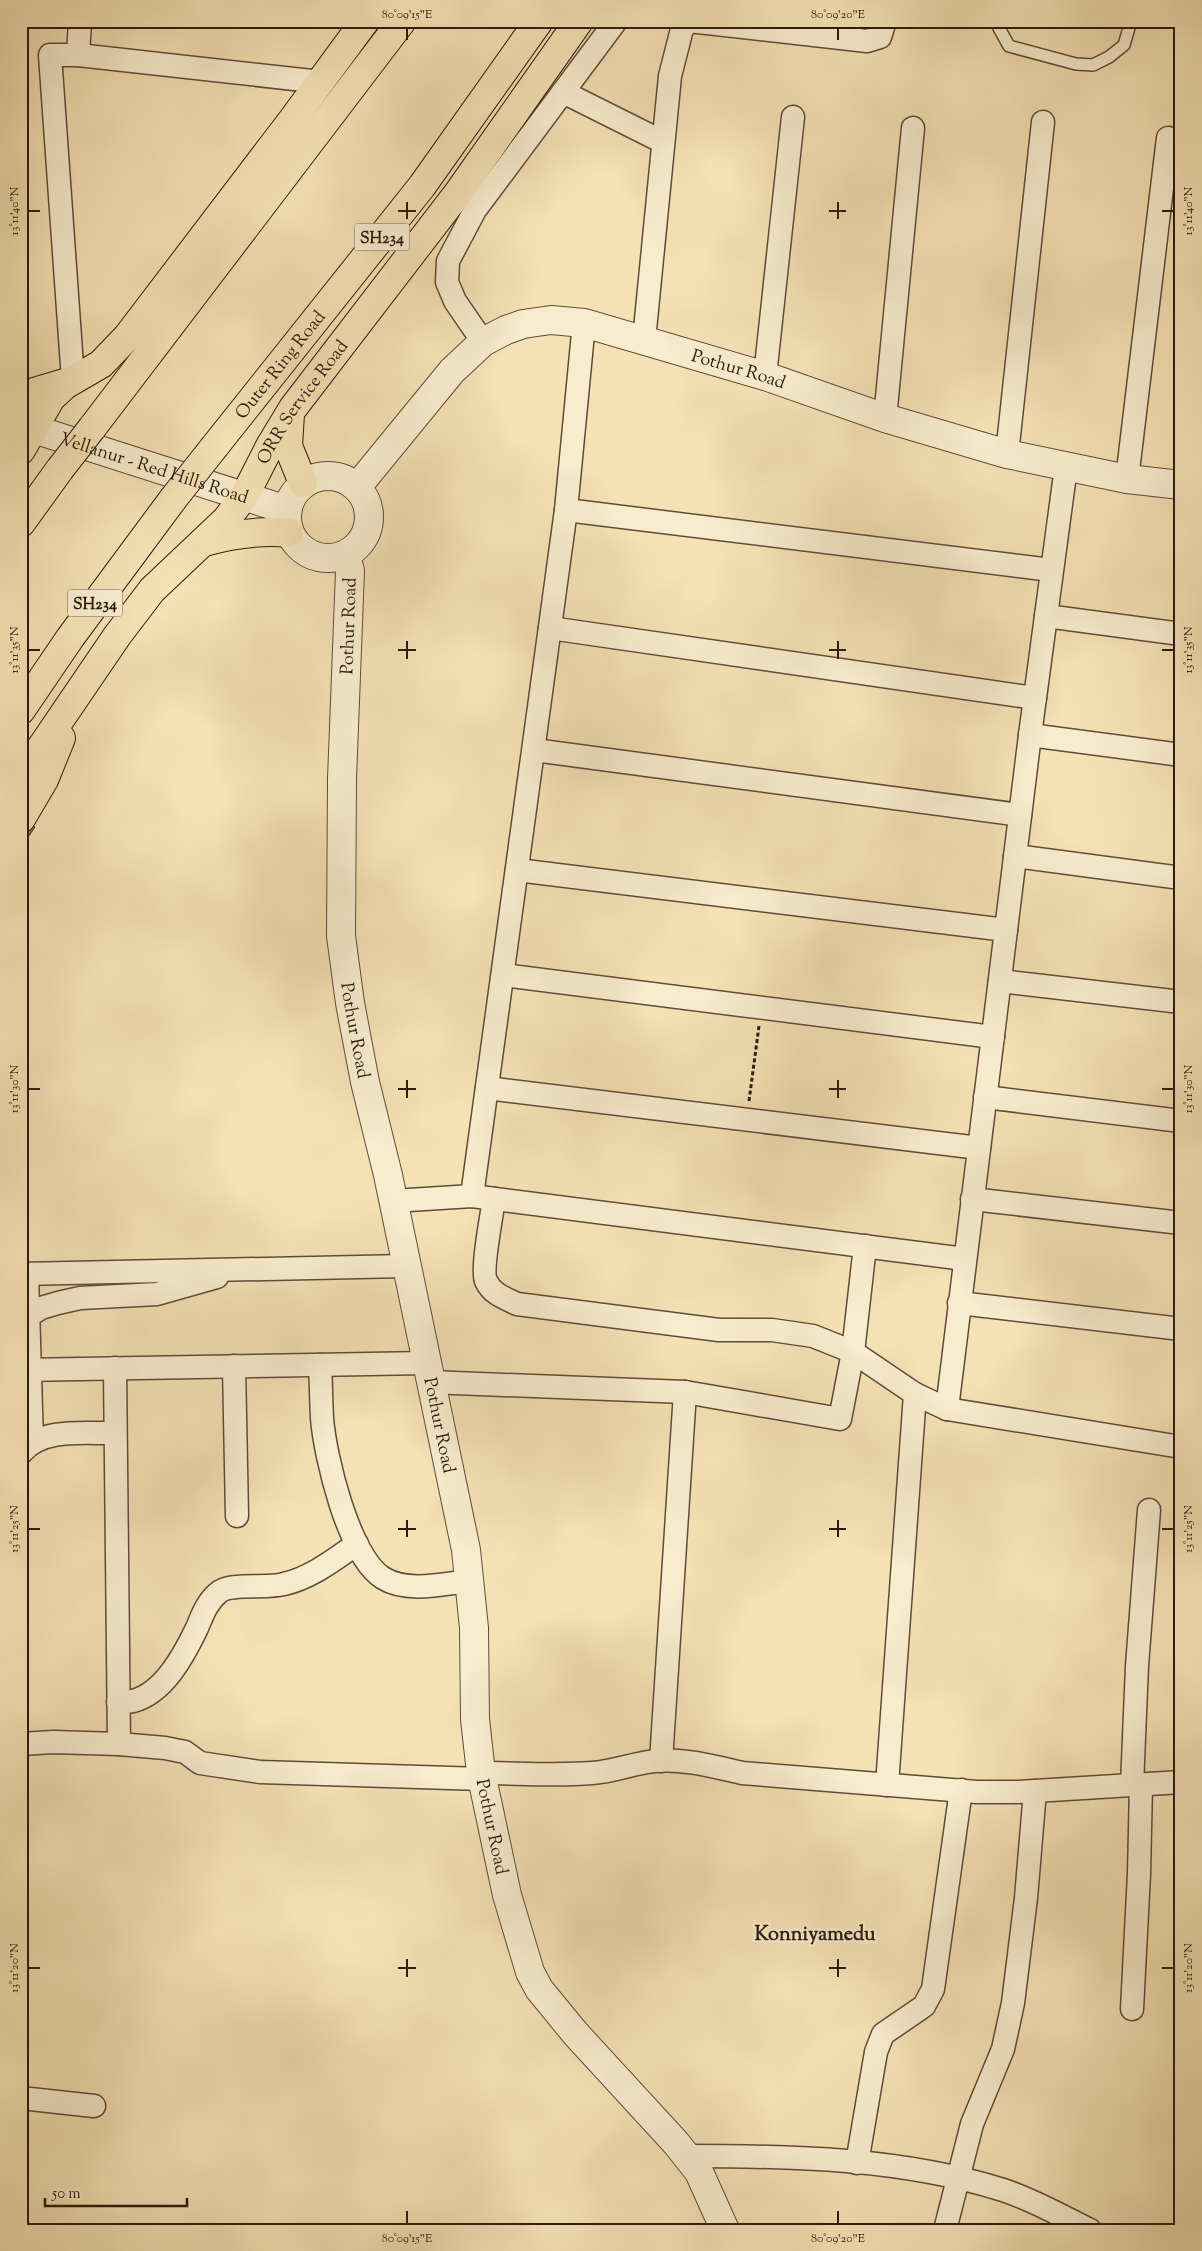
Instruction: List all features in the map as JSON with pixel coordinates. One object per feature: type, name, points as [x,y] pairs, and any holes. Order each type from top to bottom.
[{"type":"main road","points":[[25,434],[51,398],[73,380],[101,364],[127,337],[321,82],[365,21]]},
{"type":"main road","points":[[21,523],[60,469],[402,21]]},
{"type":"main road","name":"Outer Ring Road","points":[[21,710],[76,630],[173,499],[422,186],[539,21]]},
{"type":"main road","name":"ORR Service Road","points":[[21,777],[116,636],[152,590],[226,520],[245,495],[270,446],[291,413],[458,193],[579,21]]},
{"type":"main road","points":[[21,396],[73,380]]},
{"type":"main road","points":[[291,413],[288,446],[303,483]]},
{"type":"main road","points":[[202,543],[244,533],[268,531],[288,522]]},
{"type":"main road","points":[[21,819],[44,780],[78,692]]},
{"type":"street","points":[[78,54],[80,21]]},
{"type":"street","points":[[483,342],[455,301],[448,282],[448,261],[475,210],[616,21]]},
{"type":"street","points":[[644,340],[670,76],[682,29],[689,21],[867,41],[880,37],[885,21]]},
{"type":"street","points":[[73,380],[50,55],[78,54],[321,82]]},
{"type":"street","points":[[563,92],[663,142]]},
{"type":"street","points":[[766,376],[793,117]]},
{"type":"street","points":[[1007,454],[1043,122]]},
{"type":"street","points":[[885,418],[913,128]]},
{"type":"street","points":[[1127,479],[1168,138]]},
{"type":"street","name":"Pothur Road","points":[[288,522],[294,542],[308,554],[326,558],[346,554],[360,543],[369,524],[368,504],[357,487],[452,372],[483,342],[506,330],[523,324],[551,320],[584,323],[644,340],[766,376],[885,418],[1007,454],[1127,479],[1181,485]]},
{"type":"street","points":[[472,1196],[566,510],[584,323]]},
{"type":"street","name":"Vellanur - Red Hills Road","points":[[25,434],[245,495],[288,522]]},
{"type":"street","points":[[947,1408],[1030,735],[1066,467]]},
{"type":"street","points":[[288,522],[292,495],[303,483],[321,476],[331,476],[340,477],[357,487]]},
{"type":"street","points":[[566,510],[1052,570]]},
{"type":"street","name":"Pothur Road","points":[[346,554],[350,571],[342,779],[341,936],[350,1003],[365,1082],[393,1201],[466,1550],[474,1628],[475,1720],[481,1776],[507,1895],[530,1972],[539,1989],[574,2033],[699,2172],[725,2230]]},
{"type":"street","points":[[1046,616],[1181,634]]},
{"type":"street","points":[[550,628],[1035,698]]},
{"type":"street","points":[[1030,735],[1181,755]]},
{"type":"street","points":[[534,750],[1020,815]]},
{"type":"street","points":[[1015,856],[1181,878]]},
{"type":"street","points":[[517,870],[1006,930]]},
{"type":"street","points":[[503,975],[993,1037]]},
{"type":"street","points":[[1000,981],[1181,1002]]},
{"type":"street","points":[[487,1088],[979,1148]]},
{"type":"street","points":[[985,1097],[1181,1121]]},
{"type":"street","points":[[393,1201],[472,1196],[965,1259]]},
{"type":"street","points":[[494,1199],[486,1253],[485,1280],[496,1295],[517,1304],[710,1329],[794,1332],[830,1341],[854,1352],[916,1394],[947,1408],[1181,1448]]},
{"type":"street","points":[[972,1199],[1181,1223]]},
{"type":"street","points":[[26,1370],[320,1365],[686,1392],[840,1419],[854,1352],[865,1246]]},
{"type":"street","points":[[27,1447],[24,1274],[406,1266]]},
{"type":"street","points":[[25,1318],[41,1308],[80,1298],[157,1294],[204,1282],[236,1269]]},
{"type":"street","points":[[80,1298],[89,1287],[96,1272]]},
{"type":"street","points":[[959,1303],[1181,1329]]},
{"type":"street","points":[[320,1365],[322,1419],[330,1469],[348,1524],[363,1557],[384,1578],[400,1585],[470,1581]]},
{"type":"street","points":[[234,1366],[237,1516]]},
{"type":"street","points":[[115,1368],[119,1744]]},
{"type":"street","points":[[661,1761],[686,1392]]},
{"type":"street","points":[[887,1785],[916,1394]]},
{"type":"street","points":[[27,1447],[38,1438],[58,1435],[115,1433]]},
{"type":"street","points":[[1132,2010],[1137,1666],[1149,1510]]},
{"type":"street","points":[[118,1702],[134,1701],[154,1690],[172,1671],[191,1640],[207,1606],[223,1588],[266,1588],[286,1584],[311,1573],[357,1544]]},
{"type":"street","points":[[21,1744],[37,1742],[119,1744],[166,1748],[185,1752],[200,1763],[260,1772],[481,1776],[591,1773],[661,1761],[709,1765],[742,1773],[961,1790],[1035,1791],[1181,1782]]},
{"type":"street","points":[[857,2163],[876,2052],[883,2034],[924,2006],[933,1989],[961,1790]]},
{"type":"street","points":[[945,2230],[972,2124],[1004,2049],[1013,2004],[1026,1898],[1035,1791]]},
{"type":"street","points":[[21,2098],[94,2106]]},
{"type":"street","points":[[686,2156],[778,2158],[857,2163],[943,2174],[1004,2190],[1090,2230]]},
{"type":"lane","points":[[998,21],[999,28],[1009,46],[1076,64],[1093,65],[1110,57],[1124,45],[1131,21]]},
{"type":"path","points":[[747,1120],[761,1008]]},
{"type":"building","points":[[26,822],[35,827],[26,840],[21,837],[21,830]]},
{"type":"district","name":"Konniyamedu","points":[[815,1933]]}]
